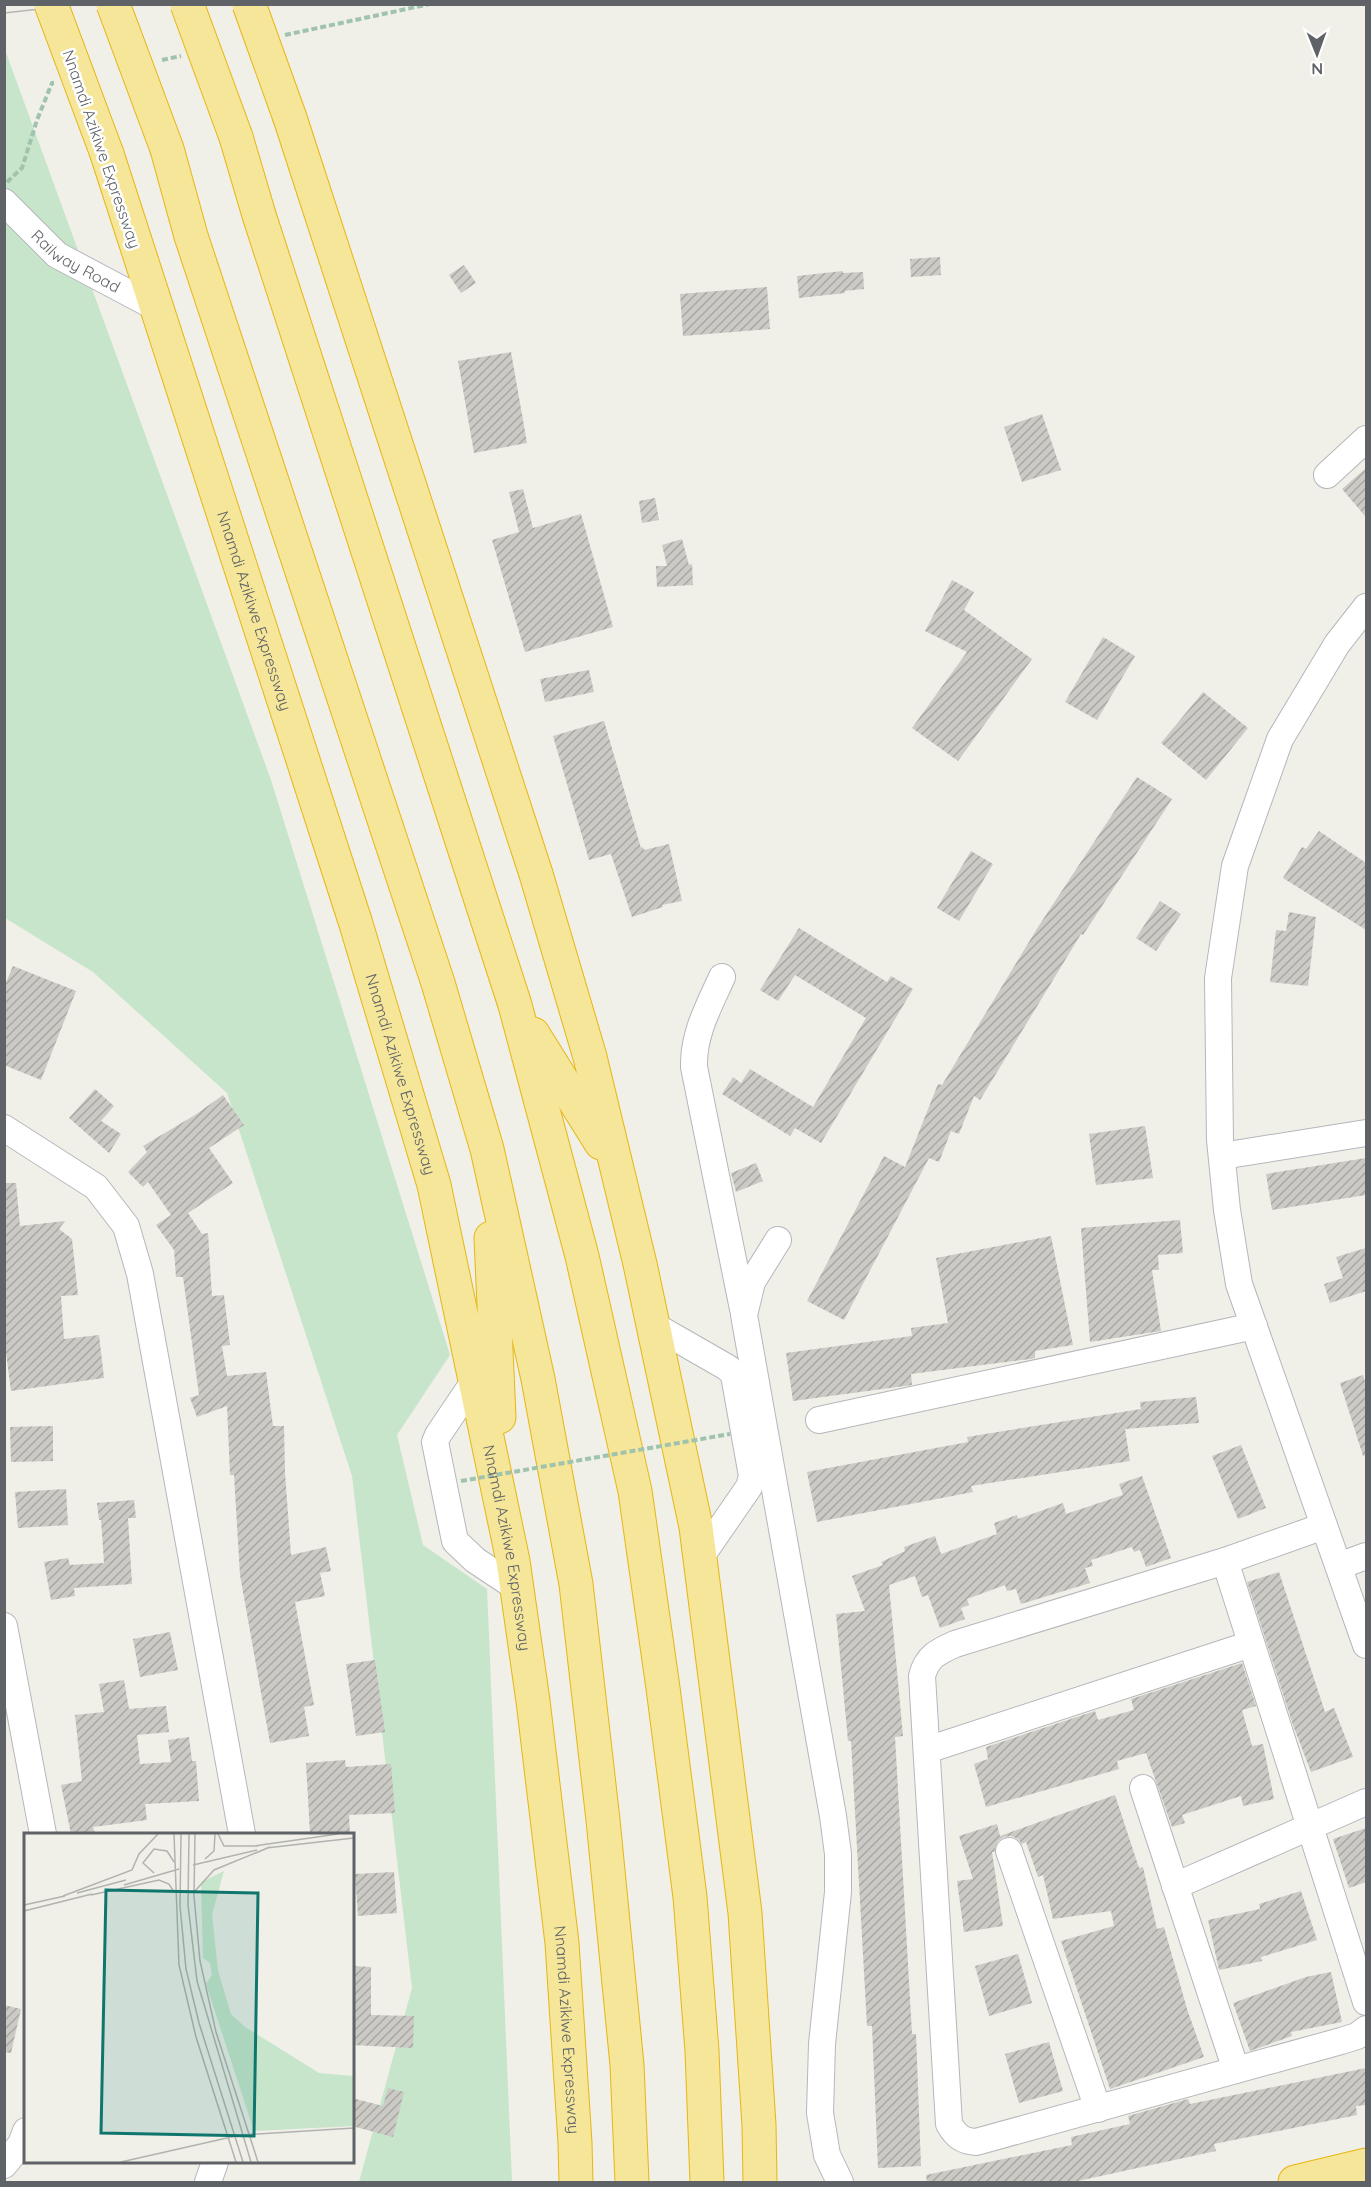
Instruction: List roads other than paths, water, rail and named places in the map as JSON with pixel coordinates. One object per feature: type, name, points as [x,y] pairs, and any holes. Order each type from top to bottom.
[{"type":"highway","name":"Nnamdi Azikiwe Expressway","points":[[51,4],[107,154],[157,308],[356,924],[434,1185],[517,1588],[562,1942],[575,2179]]},
{"type":"highway","points":[[113,4],[167,149],[191,236],[430,960],[488,1149],[538,1379],[576,1584],[603,1820],[626,2053],[632,2182]]},
{"type":"highway","points":[[187,4],[236,137],[259,215],[515,1005],[582,1256],[634,1491],[663,1688],[690,1897],[702,2051],[707,2182]]},
{"type":"highway","points":[[249,4],[290,118],[536,874],[590,1057],[616,1167],[653,1325],[696,1527],[745,1913],[759,2125],[760,2182]]},
{"type":"highway","points":[[515,1005],[616,1167]]},
{"type":"highway","points":[[488,1149],[503,1512]]},
{"type":"highway","points":[[1295,2182],[1366,2164]]},
{"type":"street","name":"Railway Road","points":[[4,202],[57,255],[157,308]]},
{"type":"street","points":[[1327,475],[1366,439]]},
{"type":"street","points":[[1366,607],[1337,645],[1280,740],[1235,866],[1218,978],[1222,1156],[1227,1210],[1239,1284],[1366,1645]]},
{"type":"street","points":[[722,977],[697,1035],[693,1050],[694,1067],[744,1315],[837,1845],[838,1892],[822,2044],[820,2113],[827,2155],[840,2182]]},
{"type":"street","points":[[4,1128],[96,1187],[126,1226],[140,1274],[242,1833]]},
{"type":"street","points":[[1222,1156],[1366,1133]]},
{"type":"street","points":[[744,1315],[752,1282],[778,1240]]},
{"type":"street","points":[[653,1325],[728,1368],[734,1375],[752,1476],[749,1487],[700,1558]]},
{"type":"street","points":[[819,1420],[1254,1326]]},
{"type":"street","points":[[475,1380],[435,1442],[455,1541],[475,1560],[517,1588]]},
{"type":"street","points":[[1324,1526],[1225,1561],[966,1641],[935,1653],[926,1664],[922,1676],[949,2124],[955,2135],[965,2141],[976,2142],[1341,2041],[1357,2036],[1366,2029]]},
{"type":"street","points":[[1339,1566],[1366,1556]]},
{"type":"street","points":[[1225,1561],[1366,2002]]},
{"type":"street","points":[[4,1626],[43,1833]]},
{"type":"street","points":[[927,1750],[1251,1644]]},
{"type":"street","points":[[1143,1788],[1236,2070]]},
{"type":"street","points":[[1175,1886],[1366,1802]]},
{"type":"street","points":[[1008,1851],[1098,2109]]},
{"type":"street","points":[[4,2165],[21,2144],[24,2136]]},
{"type":"street","points":[[208,2182],[215,2163]]},
{"type":"tram line","points":[[4,13],[84,4]]}]
